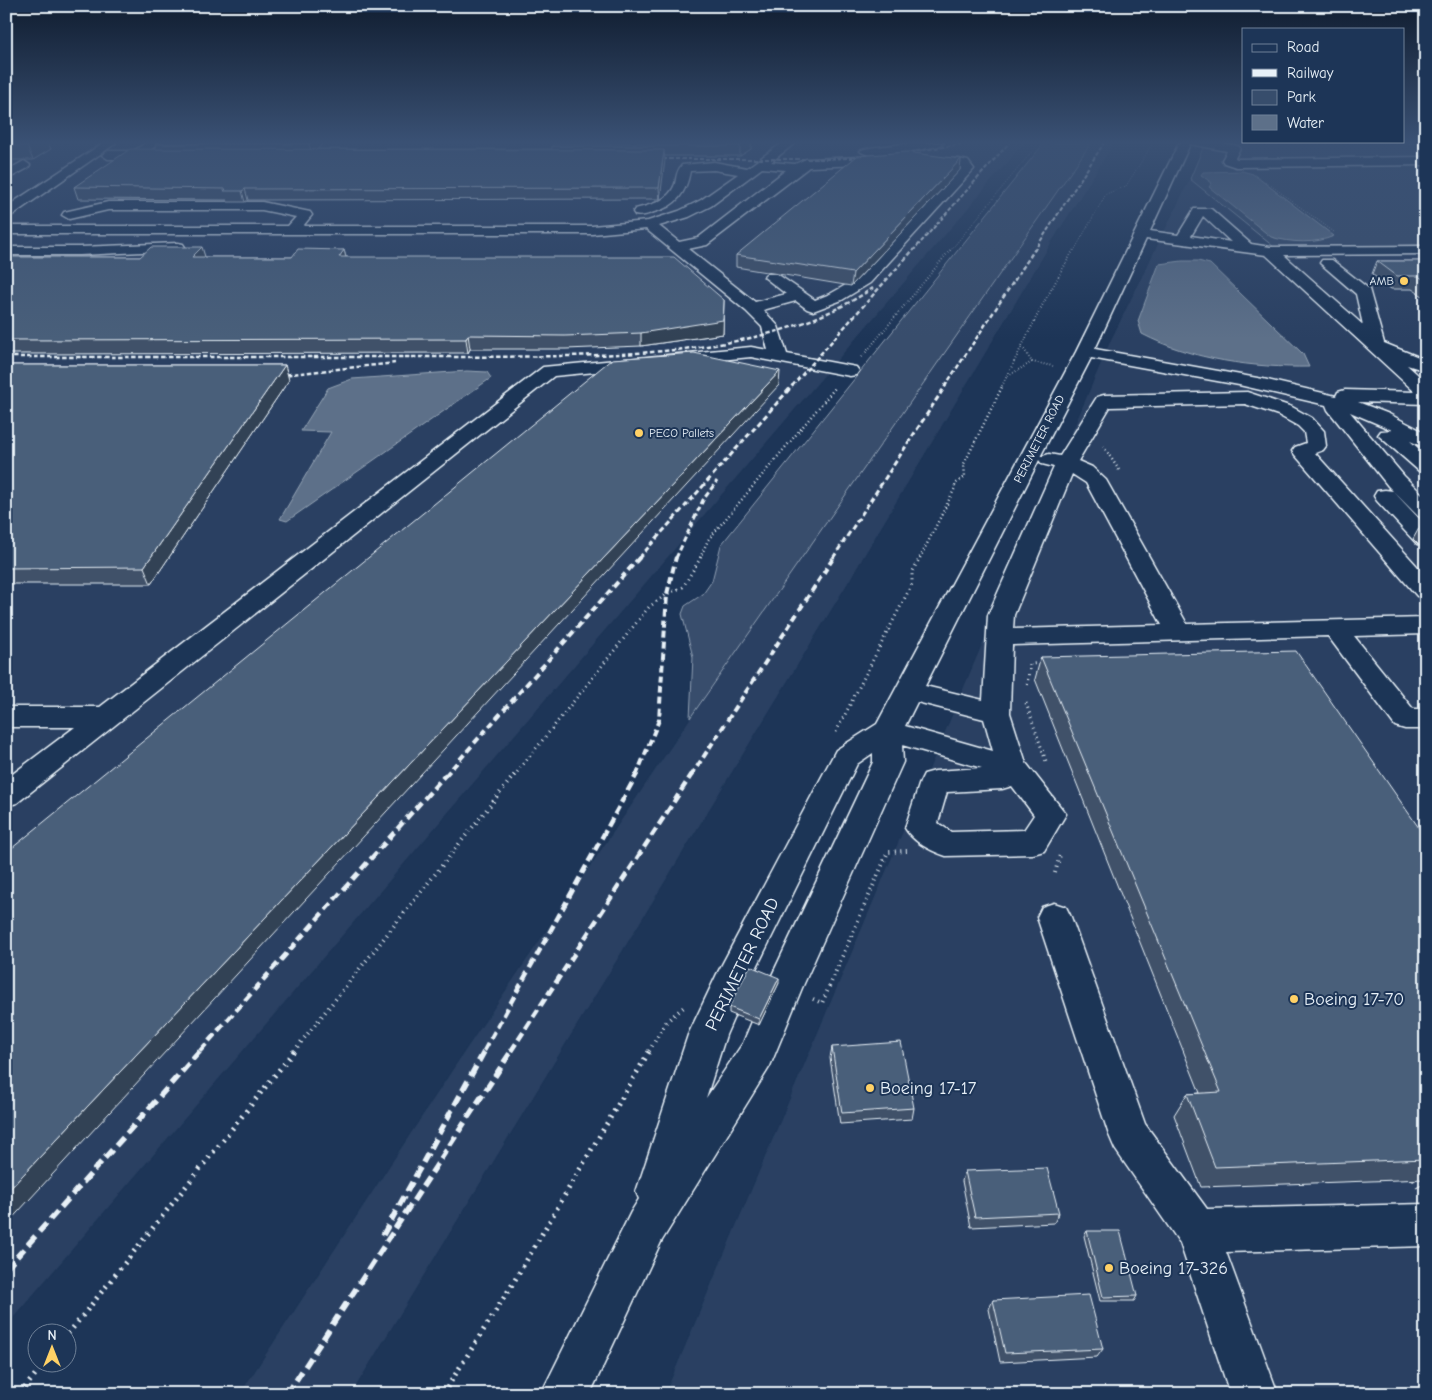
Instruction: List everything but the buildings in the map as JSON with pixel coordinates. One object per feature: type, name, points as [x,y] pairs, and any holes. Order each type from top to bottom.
[{"type":"street","points":[[628,213],[656,208]]},
{"type":"street","points":[[6,230],[291,230],[500,236],[649,225],[697,208]]},
{"type":"street","points":[[674,247],[702,242],[745,208]]},
{"type":"street","points":[[772,277],[813,306],[856,287],[865,280],[932,208]]},
{"type":"street","name":"PERIMETER ROAD","points":[[565,1394],[646,1227],[756,1054],[784,988],[888,762],[888,731],[1085,352],[1153,208]]},
{"type":"street","points":[[1182,239],[1198,212],[1206,212],[1248,248]]},
{"type":"street","points":[[48,230],[69,215],[310,215],[291,230]]},
{"type":"street","points":[[649,225],[752,308],[770,326],[779,357]]},
{"type":"street","points":[[80,251],[108,230]]},
{"type":"street","points":[[1141,234],[1270,252],[1426,250]]},
{"type":"street","points":[[6,251],[80,251],[190,247]]},
{"type":"street","points":[[1270,252],[1426,392]]},
{"type":"street","points":[[1284,264],[1426,262]]},
{"type":"street","points":[[1327,264],[1363,292],[1376,346]]},
{"type":"street","points":[[752,308],[799,296]]},
{"type":"street","points":[[1376,346],[1426,366]]},
{"type":"street","points":[[6,795],[550,371],[751,352],[850,371]]},
{"type":"street","points":[[1085,352],[1343,402],[1384,419],[1426,442]]},
{"type":"street","points":[[1311,395],[1426,398]]},
{"type":"street","points":[[1311,395],[1383,431],[1402,444],[1426,467]]},
{"type":"street","points":[[1013,766],[1002,778],[936,782],[921,828],[946,844],[1033,842],[1050,814],[1013,766],[996,713],[1001,615],[1066,464],[1104,401],[1246,398],[1285,411],[1305,422],[1314,431],[1316,446],[1302,451],[1426,591]]},
{"type":"street","points":[[1334,406],[1396,481],[1426,511]]},
{"type":"street","points":[[1369,448],[1370,477],[1372,482],[1425,539]]},
{"type":"street","points":[[1030,456],[1066,464],[1085,471],[1095,480],[1179,633]]},
{"type":"street","points":[[1000,637],[1426,626]]},
{"type":"street","points":[[1335,628],[1405,719],[1426,719]]},
{"type":"street","points":[[908,692],[996,713]]},
{"type":"street","points":[[6,717],[106,717]]},
{"type":"street","name":"PERIMETER ROAD","points":[[646,1227],[707,1035],[726,994],[846,757],[888,731]]},
{"type":"street","points":[[888,731],[1013,766]]},
{"type":"street","points":[[1054,918],[1129,1135],[1197,1231],[1254,1394]]},
{"type":"street","points":[[1197,1231],[1426,1225]]},
{"type":"path","points":[[833,738],[912,584],[912,573],[956,488],[955,484],[965,477],[964,464],[1059,273],[1097,208]]},
{"type":"path","points":[[1302,208],[1336,233]]},
{"type":"path","points":[[1008,376],[1032,362],[1023,348]]},
{"type":"path","points":[[78,1322],[649,607],[667,594],[683,587]]},
{"type":"path","points":[[1026,691],[1030,664],[1048,662]]},
{"type":"path","points":[[1024,700],[1048,766]]},
{"type":"path","points":[[784,988],[822,1003],[888,852],[929,851],[946,844]]},
{"type":"path","points":[[1055,873],[1060,854]]},
{"type":"path","points":[[443,1394],[512,1285],[667,1021],[688,1003],[712,989],[726,994]]},
{"type":"path","points":[[20,1394],[36,1372]]},
{"type":"shaded area","points":[[6,208],[968,208],[6,1326]]},
{"type":"shaded area","points":[[1045,208],[1073,208],[847,584],[351,1394],[240,1394],[465,1051],[839,499]]},
{"type":"shaded area","points":[[1176,208],[1426,208],[1426,1394],[665,1394],[1110,342]]},
{"type":"green space","points":[[992,208],[1045,208],[690,718],[693,657],[682,614],[685,606],[703,594],[712,581],[721,545]]},
{"type":"green space","points":[[1226,208],[1426,208],[1426,245],[1274,247]]},
{"type":"water","points":[[1235,208],[1298,208],[1334,236],[1327,239],[1303,242],[1271,237]]},
{"type":"water","points":[[1198,261],[1210,264],[1303,354],[1309,367],[1267,366],[1224,361],[1181,350],[1142,334],[1138,321],[1159,264]]},
{"type":"water","points":[[467,371],[487,372],[491,378],[287,521],[280,519],[331,432],[301,431],[328,388],[352,379]]},
{"type":"railway","points":[[913,251],[951,208]]},
{"type":"railway","points":[[1034,251],[1062,208]]},
{"type":"railway","points":[[792,386],[914,249]]},
{"type":"railway","points":[[945,386],[1035,249]]},
{"type":"railway","points":[[6,357],[496,357],[606,355],[686,349],[764,335],[802,323],[839,308],[873,288]]},
{"type":"railway","points":[[273,376],[395,363]]},
{"type":"railway","points":[[639,558],[793,385]]},
{"type":"railway","points":[[833,558],[946,385]]},
{"type":"railway","points":[[676,558],[703,500],[717,481]]},
{"type":"railway","points":[[445,776],[640,557]]},
{"type":"railway","points":[[636,775],[659,720],[667,594],[676,557]]},
{"type":"railway","points":[[691,776],[834,557]]},
{"type":"railway","points":[[200,1051],[446,774]]},
{"type":"railway","points":[[511,1051],[692,774]]},
{"type":"railway","points":[[484,1051],[636,775]]},
{"type":"railway","points":[[6,1269],[201,1050]]},
{"type":"railway","points":[[383,1235],[485,1050]]},
{"type":"railway","points":[[287,1394],[512,1050]]},
{"type":"place","name":"AMB","points":[[1404,281]]},
{"type":"place","name":"PECO Pallets","points":[[639,433]]},
{"type":"place","name":"Boeing 17-70","points":[[1294,999]]},
{"type":"place","name":"Boeing 17-17","points":[[870,1088]]},
{"type":"place","name":"Boeing 17-326","points":[[1109,1268]]}]
